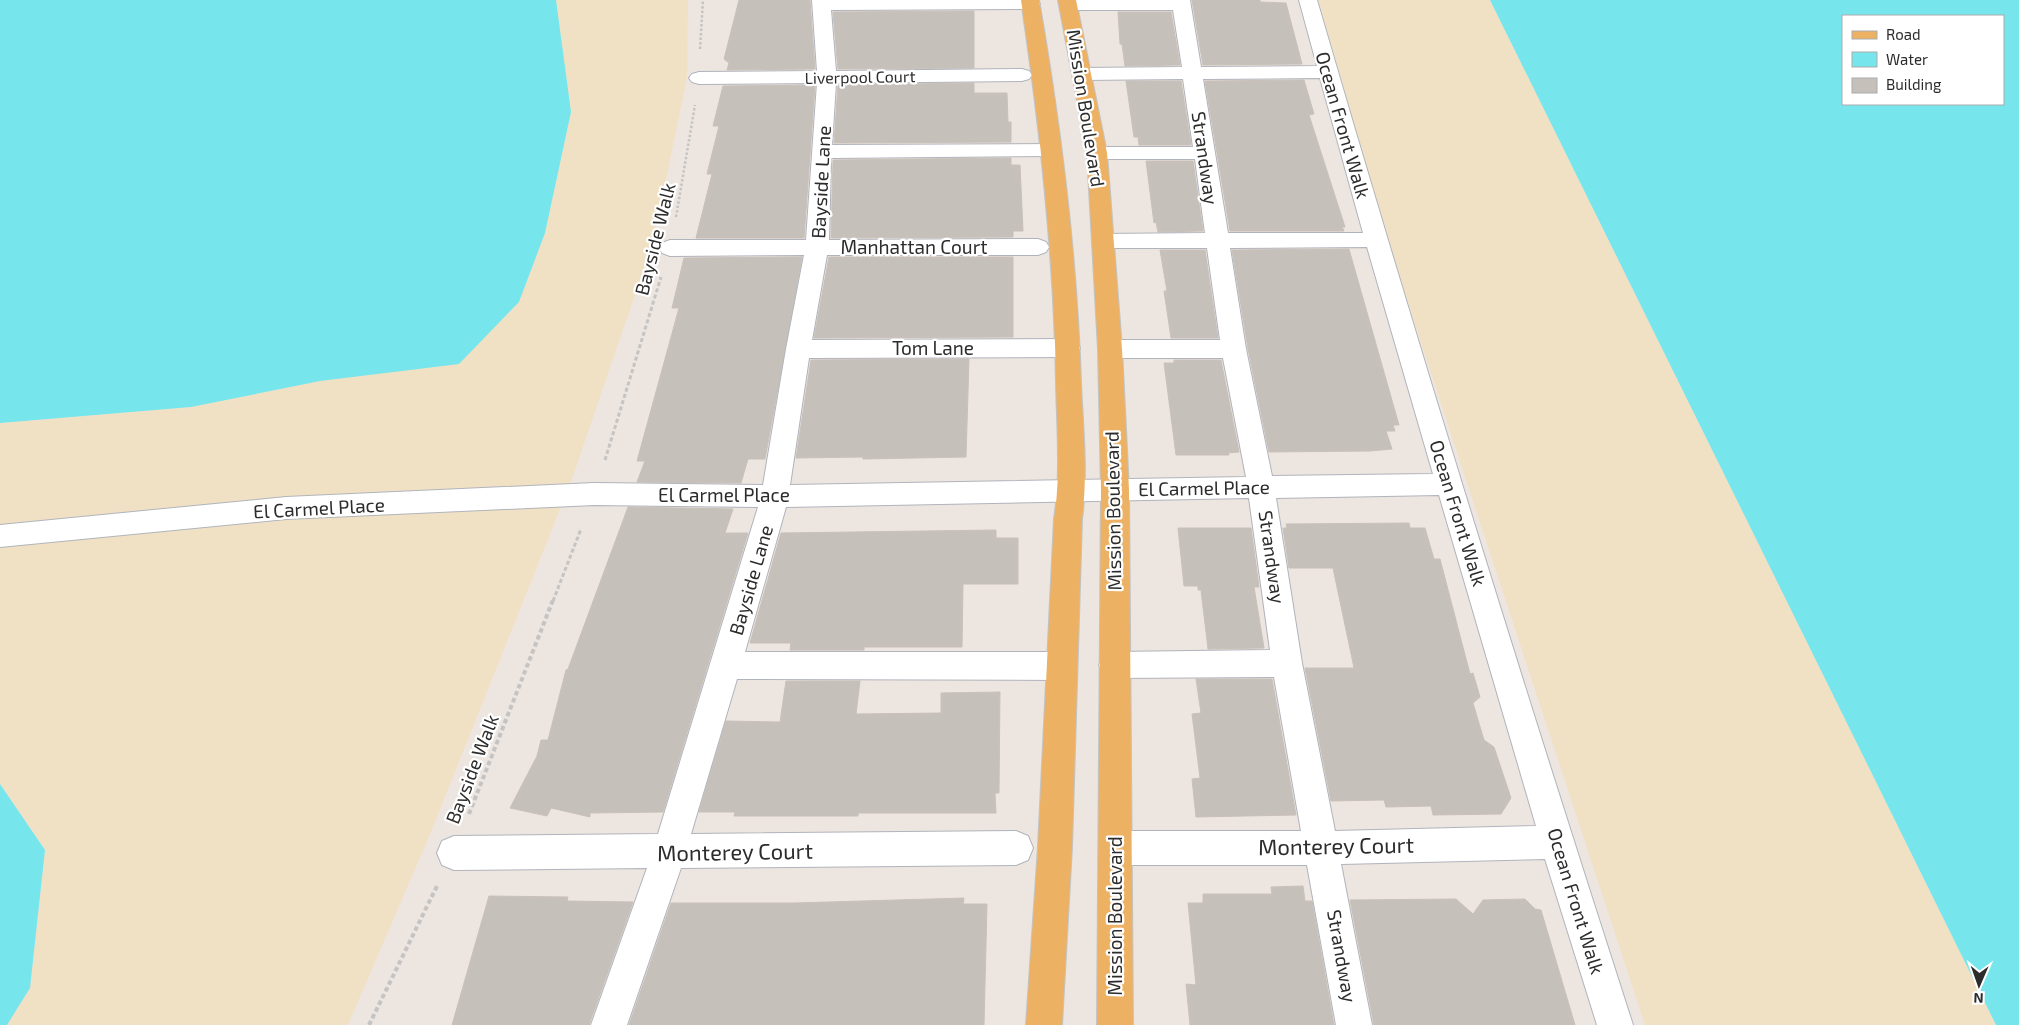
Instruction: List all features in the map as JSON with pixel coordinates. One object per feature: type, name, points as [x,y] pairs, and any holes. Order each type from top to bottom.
[{"type":"main road","name":"Mission Boulevard","points":[[1031,2],[1042,74],[1062,242],[1068,348],[1072,490],[1068,519],[1055,847],[1044,1025]]},
{"type":"main road","name":"Mission Boulevard","points":[[1068,3],[1097,153],[1110,349],[1115,490],[1115,1025]]},
{"type":"street","name":"Ocean Front Walk","points":[[1308,0],[1376,240],[1449,484],[1557,842],[1615,1025]]},
{"type":"street","points":[[822,3],[1031,2]]},
{"type":"street","name":"Bayside Lane","points":[[610,1025],[669,853],[775,496],[798,349],[817,248],[821,152],[827,77],[822,3]]},
{"type":"street","points":[[1068,3],[1182,3]]},
{"type":"street","name":"Strandway","points":[[1182,3],[1205,153],[1216,241],[1234,349],[1261,487],[1287,663],[1354,1025]]},
{"type":"street","points":[[1082,74],[1328,72]]},
{"type":"street","name":"Liverpool Court","points":[[699,78],[1022,75]]},
{"type":"street","points":[[821,152],[1051,150]]},
{"type":"street","points":[[1097,153],[1205,153]]},
{"type":"street","points":[[1104,241],[1376,240]]},
{"type":"street","name":"Manhattan Court","points":[[670,248],[1038,247]]},
{"type":"street","name":"Tom Lane","points":[[798,349],[1068,348]]},
{"type":"street","points":[[1110,349],[1234,349]]},
{"type":"street","name":"El Carmel Place","points":[[0,536],[286,508],[594,494],[775,496],[1449,484]]},
{"type":"street","points":[[1114,665],[1287,663]]},
{"type":"street","points":[[726,665],[1062,666]]},
{"type":"street","name":"Monterey Court","points":[[1116,848],[1322,848],[1557,842]]},
{"type":"street","name":"Monterey Court","points":[[454,853],[669,853],[1016,848]]},
{"type":"path","name":"Bayside Walk","points":[[603,468],[670,248],[699,78],[703,0]]},
{"type":"path","name":"Bayside Walk","points":[[369,1025],[454,853],[583,525]]},
{"type":"sand","points":[[533,0],[688,0],[687,78],[653,242],[571,482],[431,832],[348,1025],[7,1025],[30,988],[45,850],[0,784],[0,423],[191,407],[320,381],[519,302],[545,233],[571,111],[567,91]]},
{"type":"sand","points":[[1318,0],[1490,0],[1996,1025],[1645,1025],[1385,233]]},
{"type":"water","points":[[0,0],[556,0],[571,112],[545,233],[519,302],[459,364],[320,381],[191,407],[0,423]]},
{"type":"water","points":[[1490,0],[2019,0],[2019,1025],[1996,1025]]},
{"type":"water","points":[[0,784],[45,850],[30,988],[7,1025],[0,1025]]},
{"type":"building","points":[[739,0],[810,0],[815,69],[727,70],[729,63],[724,59]]},
{"type":"building","points":[[1192,0],[1260,0],[1260,2],[1286,3],[1302,64],[1203,65]]},
{"type":"building","points":[[974,11],[974,68],[838,69],[833,12]]},
{"type":"building","points":[[1118,12],[1171,12],[1180,65],[1125,66],[1122,44],[1120,44]]},
{"type":"building","points":[[1304,80],[1314,114],[1309,115],[1345,227],[1342,227],[1344,231],[1230,231],[1205,81]]},
{"type":"building","points":[[1126,81],[1181,81],[1191,145],[1139,145],[1138,137],[1134,137]]},
{"type":"building","points":[[974,83],[974,93],[1007,93],[1008,122],[1011,122],[1011,142],[834,143],[838,85]]},
{"type":"building","points":[[815,85],[804,238],[696,238],[712,174],[707,174],[719,126],[713,126],[723,86]]},
{"type":"building","points":[[1011,158],[1011,165],[1020,165],[1023,231],[1013,231],[1013,237],[831,238],[833,160]]},
{"type":"building","points":[[1146,161],[1193,161],[1203,231],[1158,232],[1156,222],[1154,223]]},
{"type":"building","points":[[1349,249],[1399,425],[1393,425],[1395,431],[1386,431],[1392,449],[1269,452],[1248,349],[1232,250]]},
{"type":"building","points":[[1160,250],[1205,250],[1218,338],[1171,338],[1164,291],[1167,291]]},
{"type":"building","points":[[802,257],[765,459],[748,459],[741,483],[637,482],[645,461],[637,461],[679,308],[672,308],[684,258]]},
{"type":"building","points":[[829,257],[1013,257],[1013,337],[814,338]]},
{"type":"building","points":[[969,359],[966,457],[796,458],[811,360]]},
{"type":"building","points":[[1174,360],[1221,360],[1239,452],[1228,453],[1229,455],[1176,455],[1164,363],[1174,363]]},
{"type":"building","points":[[628,507],[733,509],[725,533],[748,533],[663,812],[590,813],[590,817],[551,808],[547,816],[510,808],[537,756],[541,740],[548,740],[566,670],[568,669]]},
{"type":"building","points":[[1409,523],[1410,528],[1425,528],[1434,559],[1440,559],[1470,674],[1473,673],[1480,697],[1473,703],[1484,740],[1494,747],[1511,798],[1501,814],[1433,815],[1431,806],[1386,807],[1384,800],[1331,801],[1305,668],[1354,668],[1333,568],[1289,568],[1283,528],[1287,528],[1286,524]]},
{"type":"building","points":[[1178,528],[1251,528],[1259,587],[1254,587],[1264,648],[1208,649],[1201,590],[1198,590],[1198,586],[1184,586]]},
{"type":"building","points":[[996,530],[996,538],[1018,538],[1018,584],[963,584],[962,647],[864,647],[864,650],[790,650],[791,643],[750,643],[781,533]]},
{"type":"building","points":[[1196,679],[1272,679],[1296,815],[1196,817],[1192,779],[1200,778],[1192,714],[1201,713]]},
{"type":"building","points":[[786,681],[860,681],[856,714],[941,713],[941,693],[1000,692],[999,793],[995,793],[996,813],[858,813],[858,816],[734,816],[735,812],[699,812],[726,721],[780,722]]},
{"type":"building","points":[[1303,886],[1305,901],[1312,901],[1334,1025],[1190,1025],[1186,984],[1196,985],[1188,903],[1203,903],[1203,894],[1272,894],[1271,887]]},
{"type":"building","points":[[489,896],[568,897],[567,901],[633,902],[589,1025],[452,1025]]},
{"type":"building","points":[[964,898],[963,904],[987,904],[984,1025],[629,1025],[671,903],[794,903]]},
{"type":"building","points":[[1456,899],[1473,914],[1483,900],[1525,899],[1535,909],[1541,910],[1575,1025],[1374,1025],[1350,900]]}]
